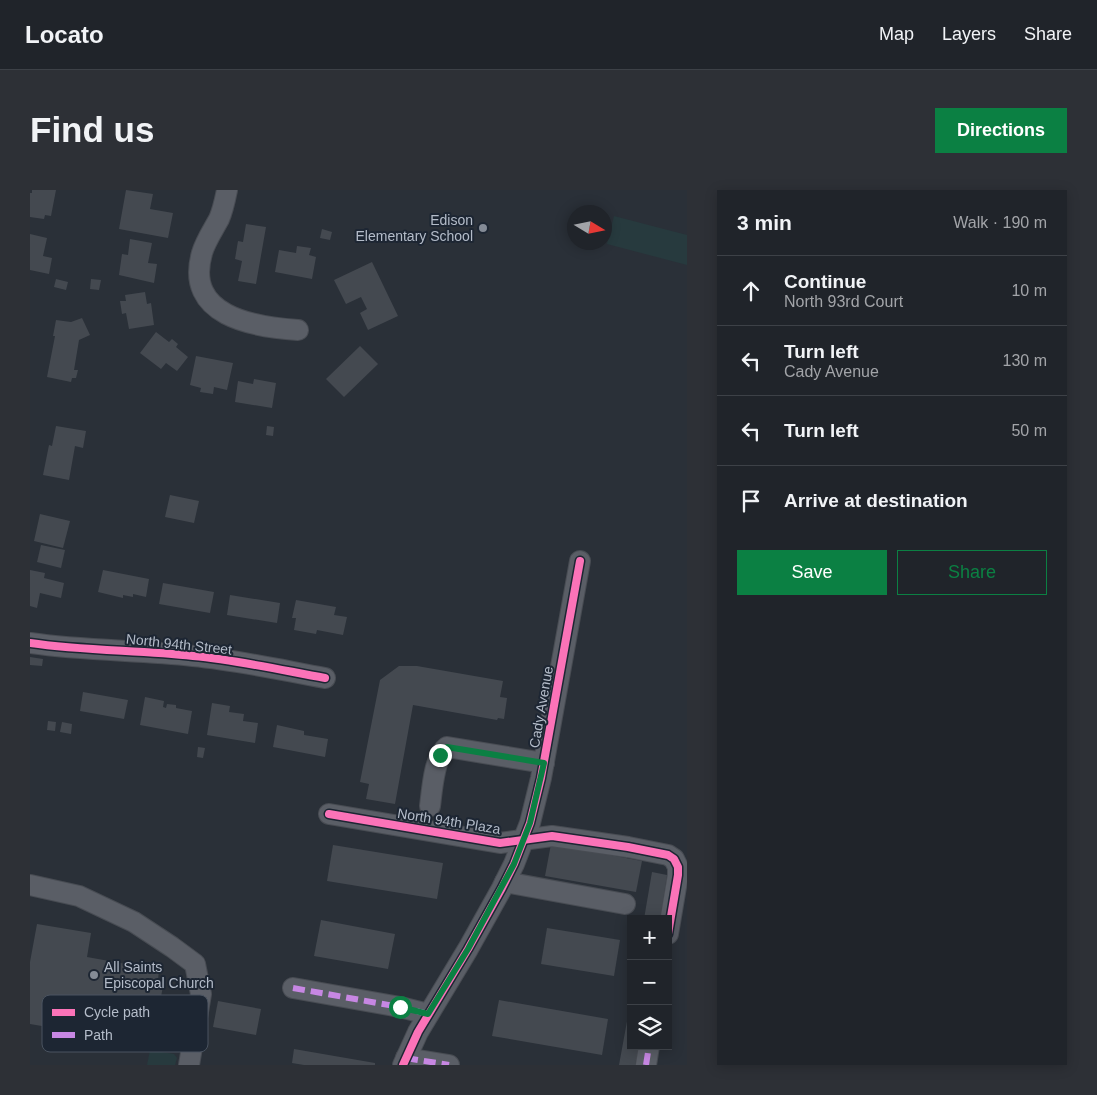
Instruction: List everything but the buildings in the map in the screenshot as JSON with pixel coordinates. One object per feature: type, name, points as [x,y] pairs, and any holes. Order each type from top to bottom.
[{"type":"street","points":[[227,190],[220,217],[202,251],[199,276],[202,288],[208,298],[225,314],[242,321],[271,328],[298,330]]},
{"type":"street","name":"Cady Avenue","points":[[405,1061],[428,1014],[468,949],[505,882],[530,823],[544,763],[580,561]]},
{"type":"street","name":"North 94th Street","points":[[30,642],[70,649],[137,650],[196,656],[325,678]]},
{"type":"street","points":[[430,806],[437,762],[442,750],[447,747],[544,763]]},
{"type":"street","name":"North 94th Plaza","points":[[329,814],[500,843],[552,836],[628,847],[668,856],[674,859],[678,867],[671,915]]},
{"type":"street","points":[[505,882],[625,904]]},
{"type":"street","points":[[30,885],[79,896],[134,922],[195,964],[201,995]]},
{"type":"street","points":[[293,988],[400,1007],[428,1014]]},
{"type":"street","points":[[646,1065],[648,1050]]},
{"type":"street","points":[[189,1065],[191,1052]]},
{"type":"street","points":[[405,1061],[449,1065]]},
{"type":"green space","points":[[614,216],[687,235],[687,265],[612,245]]},
{"type":"green space","points":[[150,1052],[174,1054],[177,1058],[175,1065],[147,1065]]},
{"type":"marked path","points":[[293,988],[400,1007],[428,1014]]},
{"type":"marked path","points":[[646,1065],[648,1050]]},
{"type":"marked path","points":[[406,1058],[449,1065]]},
{"type":"cycle path","points":[[403,1065],[418,1032],[502,888],[514,864],[530,823],[541,778],[580,561]]},
{"type":"cycle path","points":[[30,643],[71,648],[210,658],[325,678]]},
{"type":"cycle path","points":[[329,814],[500,843],[552,836],[668,855],[674,859],[678,867],[671,915]]},
{"type":"place","name":"Edison Elementary School","points":[[483,228]]},
{"type":"place","name":"All Saints Episcopal Church","points":[[94,975]]},
{"type":"route","points":[[400,1007],[428,1014],[468,949],[514,864],[530,823],[542,778],[544,763],[447,747],[442,750],[440,755]]}]
